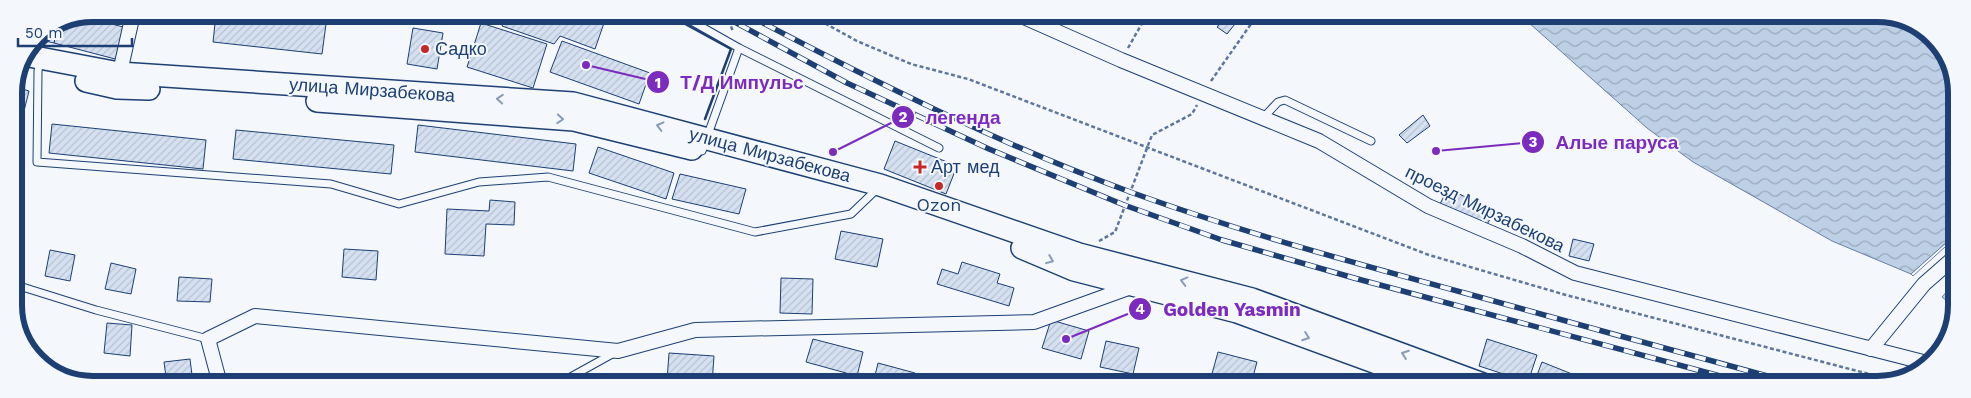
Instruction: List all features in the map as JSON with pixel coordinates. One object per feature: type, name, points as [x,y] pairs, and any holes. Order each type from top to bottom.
[{"type":"main road","name":"улица Мирзабекова","points":[[33,63],[118,80],[574,120],[704,145],[878,187],[1074,270],[1139,277],[1423,376]]},
{"type":"street","points":[[118,80],[131,22]]},
{"type":"street","name":"проезд Мирзабекова","points":[[1035,22],[1121,60],[1318,141],[1428,206],[1522,246],[1575,273],[1920,361]]},
{"type":"street","points":[[1871,349],[1924,284],[1948,263]]},
{"type":"street","points":[[218,376],[208,338],[255,316],[618,351],[695,330],[1034,322],[1139,277]]},
{"type":"lane","points":[[693,22],[739,48],[939,148]]},
{"type":"lane","points":[[704,145],[739,48]]},
{"type":"lane","points":[[33,63],[37,162],[331,184],[399,204],[480,182],[548,177],[755,232],[851,214],[878,187]]},
{"type":"lane","points":[[1263,118],[1278,102],[1286,100],[1371,141]]},
{"type":"lane","points":[[22,286],[96,310],[208,338]]},
{"type":"lane","points":[[573,376],[618,351]]},
{"type":"path","points":[[823,22],[857,41],[911,64],[968,80],[1429,256],[1566,295],[1877,376]]},
{"type":"path","points":[[1121,60],[1143,22]]},
{"type":"path","points":[[1096,243],[1115,232],[1152,135],[1192,114],[1202,94],[1252,22]]},
{"type":"water","points":[[1528,22],[1878,22],[1896,25],[1909,30],[1928,43],[1945,70],[1948,93],[1948,241],[1911,274],[1832,241],[1693,162],[1647,128]]},
{"type":"water","points":[[1948,290],[1948,302],[1942,297]]},
{"type":"pier","points":[[1948,241],[1948,244],[1913,276],[1911,274]]},
{"type":"building","points":[[104,22],[127,28],[119,60],[54,43],[56,33],[79,24]]},
{"type":"building","points":[[215,22],[307,22],[326,24],[322,54],[213,42]]},
{"type":"building","points":[[504,22],[604,23],[595,49],[560,36],[554,44],[502,26]]},
{"type":"building","points":[[1221,22],[1237,22],[1227,34],[1217,27]]},
{"type":"building","points":[[481,23],[547,44],[533,88],[467,67]]},
{"type":"building","name":"Садко","points":[[413,28],[443,33],[437,69],[407,64]]},
{"type":"building","points":[[56,33],[54,43],[45,41]]},
{"type":"building","points":[[562,41],[650,73],[639,104],[550,72]]},
{"type":"building","points":[[23,89],[29,91],[22,119]]},
{"type":"building","points":[[1423,115],[1430,126],[1407,143],[1399,135]]},
{"type":"building","points":[[52,124],[206,140],[203,169],[49,153]]},
{"type":"building","points":[[418,125],[576,144],[573,171],[415,152]]},
{"type":"building","points":[[236,130],[394,145],[391,174],[233,159]]},
{"type":"building","name":"Арт мед","points":[[895,141],[957,166],[946,194],[884,169]]},
{"type":"building","points":[[598,147],[674,173],[666,199],[589,173]]},
{"type":"building","points":[[680,174],[746,189],[739,214],[672,199]]},
{"type":"building","points":[[1448,188],[1494,212],[1485,228],[1440,204]]},
{"type":"building","points":[[490,200],[515,202],[514,225],[486,224],[484,256],[445,254],[447,209],[489,211]]},
{"type":"building","points":[[841,231],[883,239],[877,267],[835,259]]},
{"type":"building","points":[[1573,239],[1594,244],[1589,261],[1569,256]]},
{"type":"building","points":[[344,249],[378,251],[376,280],[342,277]]},
{"type":"building","points":[[50,250],[75,255],[70,281],[45,276]]},
{"type":"building","points":[[962,262],[1000,274],[997,283],[1014,288],[1009,306],[937,284],[942,269],[958,274]]},
{"type":"building","points":[[111,263],[136,269],[131,294],[105,289]]},
{"type":"building","points":[[179,277],[212,279],[210,302],[177,301]]},
{"type":"building","points":[[781,278],[813,279],[812,314],[780,313]]},
{"type":"building","points":[[1051,320],[1089,331],[1081,359],[1042,348]]},
{"type":"building","points":[[107,323],[132,325],[130,356],[104,353]]},
{"type":"building","points":[[813,339],[863,352],[857,376],[806,362]]},
{"type":"building","points":[[1487,339],[1537,355],[1530,376],[1510,376],[1479,366]]},
{"type":"building","points":[[1106,341],[1139,348],[1133,374],[1100,367]]},
{"type":"building","points":[[1218,352],[1257,362],[1253,376],[1211,376]]},
{"type":"building","points":[[669,353],[714,356],[713,376],[667,376]]},
{"type":"building","points":[[190,359],[192,376],[166,376],[164,362]]},
{"type":"building","points":[[1542,362],[1577,376],[1537,376]]},
{"type":"building","points":[[878,363],[915,373],[914,376],[875,376]]},
{"type":"railway","points":[[735,22],[847,83],[989,149],[1124,205],[1222,240],[1354,278],[1720,376]]},
{"type":"railway","points":[[761,22],[936,110],[1034,154],[1175,208],[1344,260],[1768,376]]},
{"type":"wall","points":[[682,22],[731,49],[705,119]]},
{"type":"place","name":"Садко","points":[[425,49]]},
{"type":"place","name":"Т/Д Импульс","points":[[586,65]]},
{"type":"place","name":"Алые паруса","points":[[1436,151]]},
{"type":"place","name":"легенда","points":[[833,152]]},
{"type":"place","name":"Арт мед","points":[[920,167]]},
{"type":"place","name":"Ozon","points":[[939,186]]},
{"type":"place","name":"Golden Yasmin","points":[[1066,339]]}]
